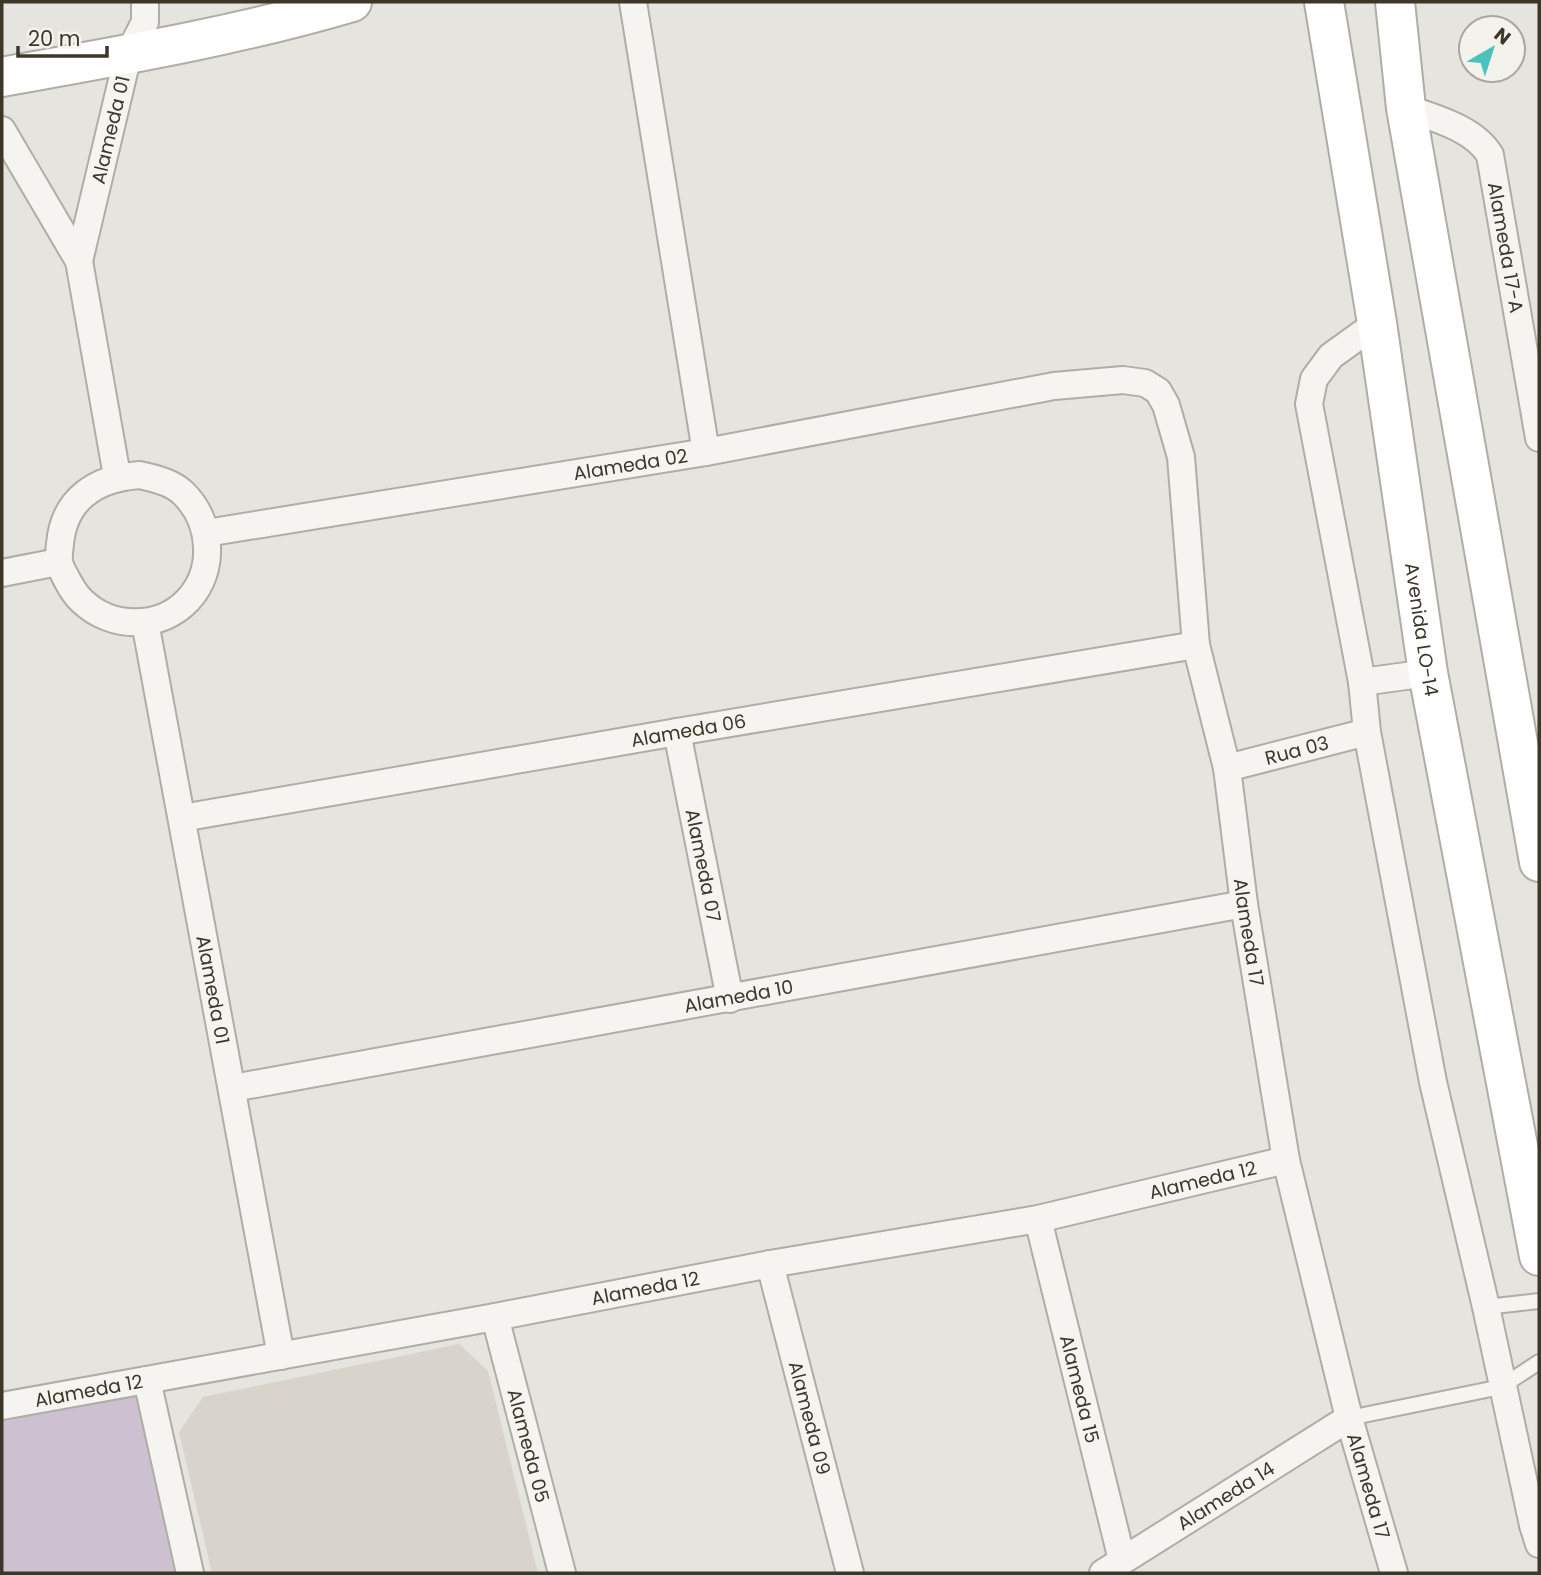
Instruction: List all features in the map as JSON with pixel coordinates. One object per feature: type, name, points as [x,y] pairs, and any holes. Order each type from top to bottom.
[{"type":"street","name":"Alameda 01","points":[[79,261],[128,55],[145,22],[145,2]]},
{"type":"street","points":[[2,77],[128,55],[297,18],[352,2]]},
{"type":"street","points":[[633,2],[706,452]]},
{"type":"street","name":"Avenida LO-14","points":[[1324,2],[1377,323],[1428,673],[1539,1256]]},
{"type":"street","points":[[1395,2],[1406,108],[1539,862]]},
{"type":"street","name":"Alameda 17-A","points":[[1406,108],[1455,127],[1485,146],[1490,155],[1539,438]]},
{"type":"street","name":"Alameda 01","points":[[2,130],[79,261],[117,477]]},
{"type":"street","points":[[1377,323],[1331,356],[1314,379],[1309,404],[1362,682],[1367,732],[1433,1082],[1486,1307],[1532,1525],[1539,1544]]},
{"type":"street","name":"Alameda 17","points":[[1054,386],[1123,380],[1145,383],[1158,391],[1166,405],[1181,457],[1196,645],[1227,768],[1244,904],[1286,1160],[1349,1418],[1394,1573]]},
{"type":"street","name":"Alameda 02","points":[[206,533],[706,452],[1054,386]]},
{"type":"street","points":[[140,475],[163,481],[183,493],[198,511],[206,533],[208,557],[201,581],[188,601],[168,615],[145,622],[122,622],[100,614],[81,600],[58,562],[67,517],[79,499],[96,485],[117,477],[140,475]]},
{"type":"street","points":[[2,573],[58,562]]},
{"type":"street","name":"Alameda 01","points":[[145,622],[281,1356]]},
{"type":"street","name":"Alameda 06","points":[[182,818],[1196,645]]},
{"type":"street","points":[[1362,682],[1428,673]]},
{"type":"street","name":"Alameda 07","points":[[677,732],[730,999]]},
{"type":"street","name":"Rua 03","points":[[1227,768],[1367,732]]},
{"type":"street","name":"Alameda 10","points":[[233,1088],[1244,904]]},
{"type":"street","name":"Alameda 12","points":[[3,1399],[147,1380],[770,1264],[1038,1219],[1286,1160]]},
{"type":"street","name":"Alameda 15","points":[[1038,1219],[1112,1566]]},
{"type":"street","name":"Alameda 09","points":[[770,1264],[850,1573]]},
{"type":"street","name":"Alameda 05","points":[[495,1317],[562,1573]]},
{"type":"street","points":[[147,1380],[190,1573]]},
{"type":"street","name":"Alameda 14","points":[[1112,1566],[1349,1418]]},
{"type":"lane","points":[[1486,1307],[1539,1301]]},
{"type":"lane","points":[[1349,1418],[1502,1387],[1539,1362]]},
{"type":"shaded area","points":[[459,1344],[488,1371],[538,1573],[212,1573],[179,1432],[203,1397]]},
{"type":"shaded area","points":[[147,1380],[190,1573],[2,1573],[2,1406]]}]
